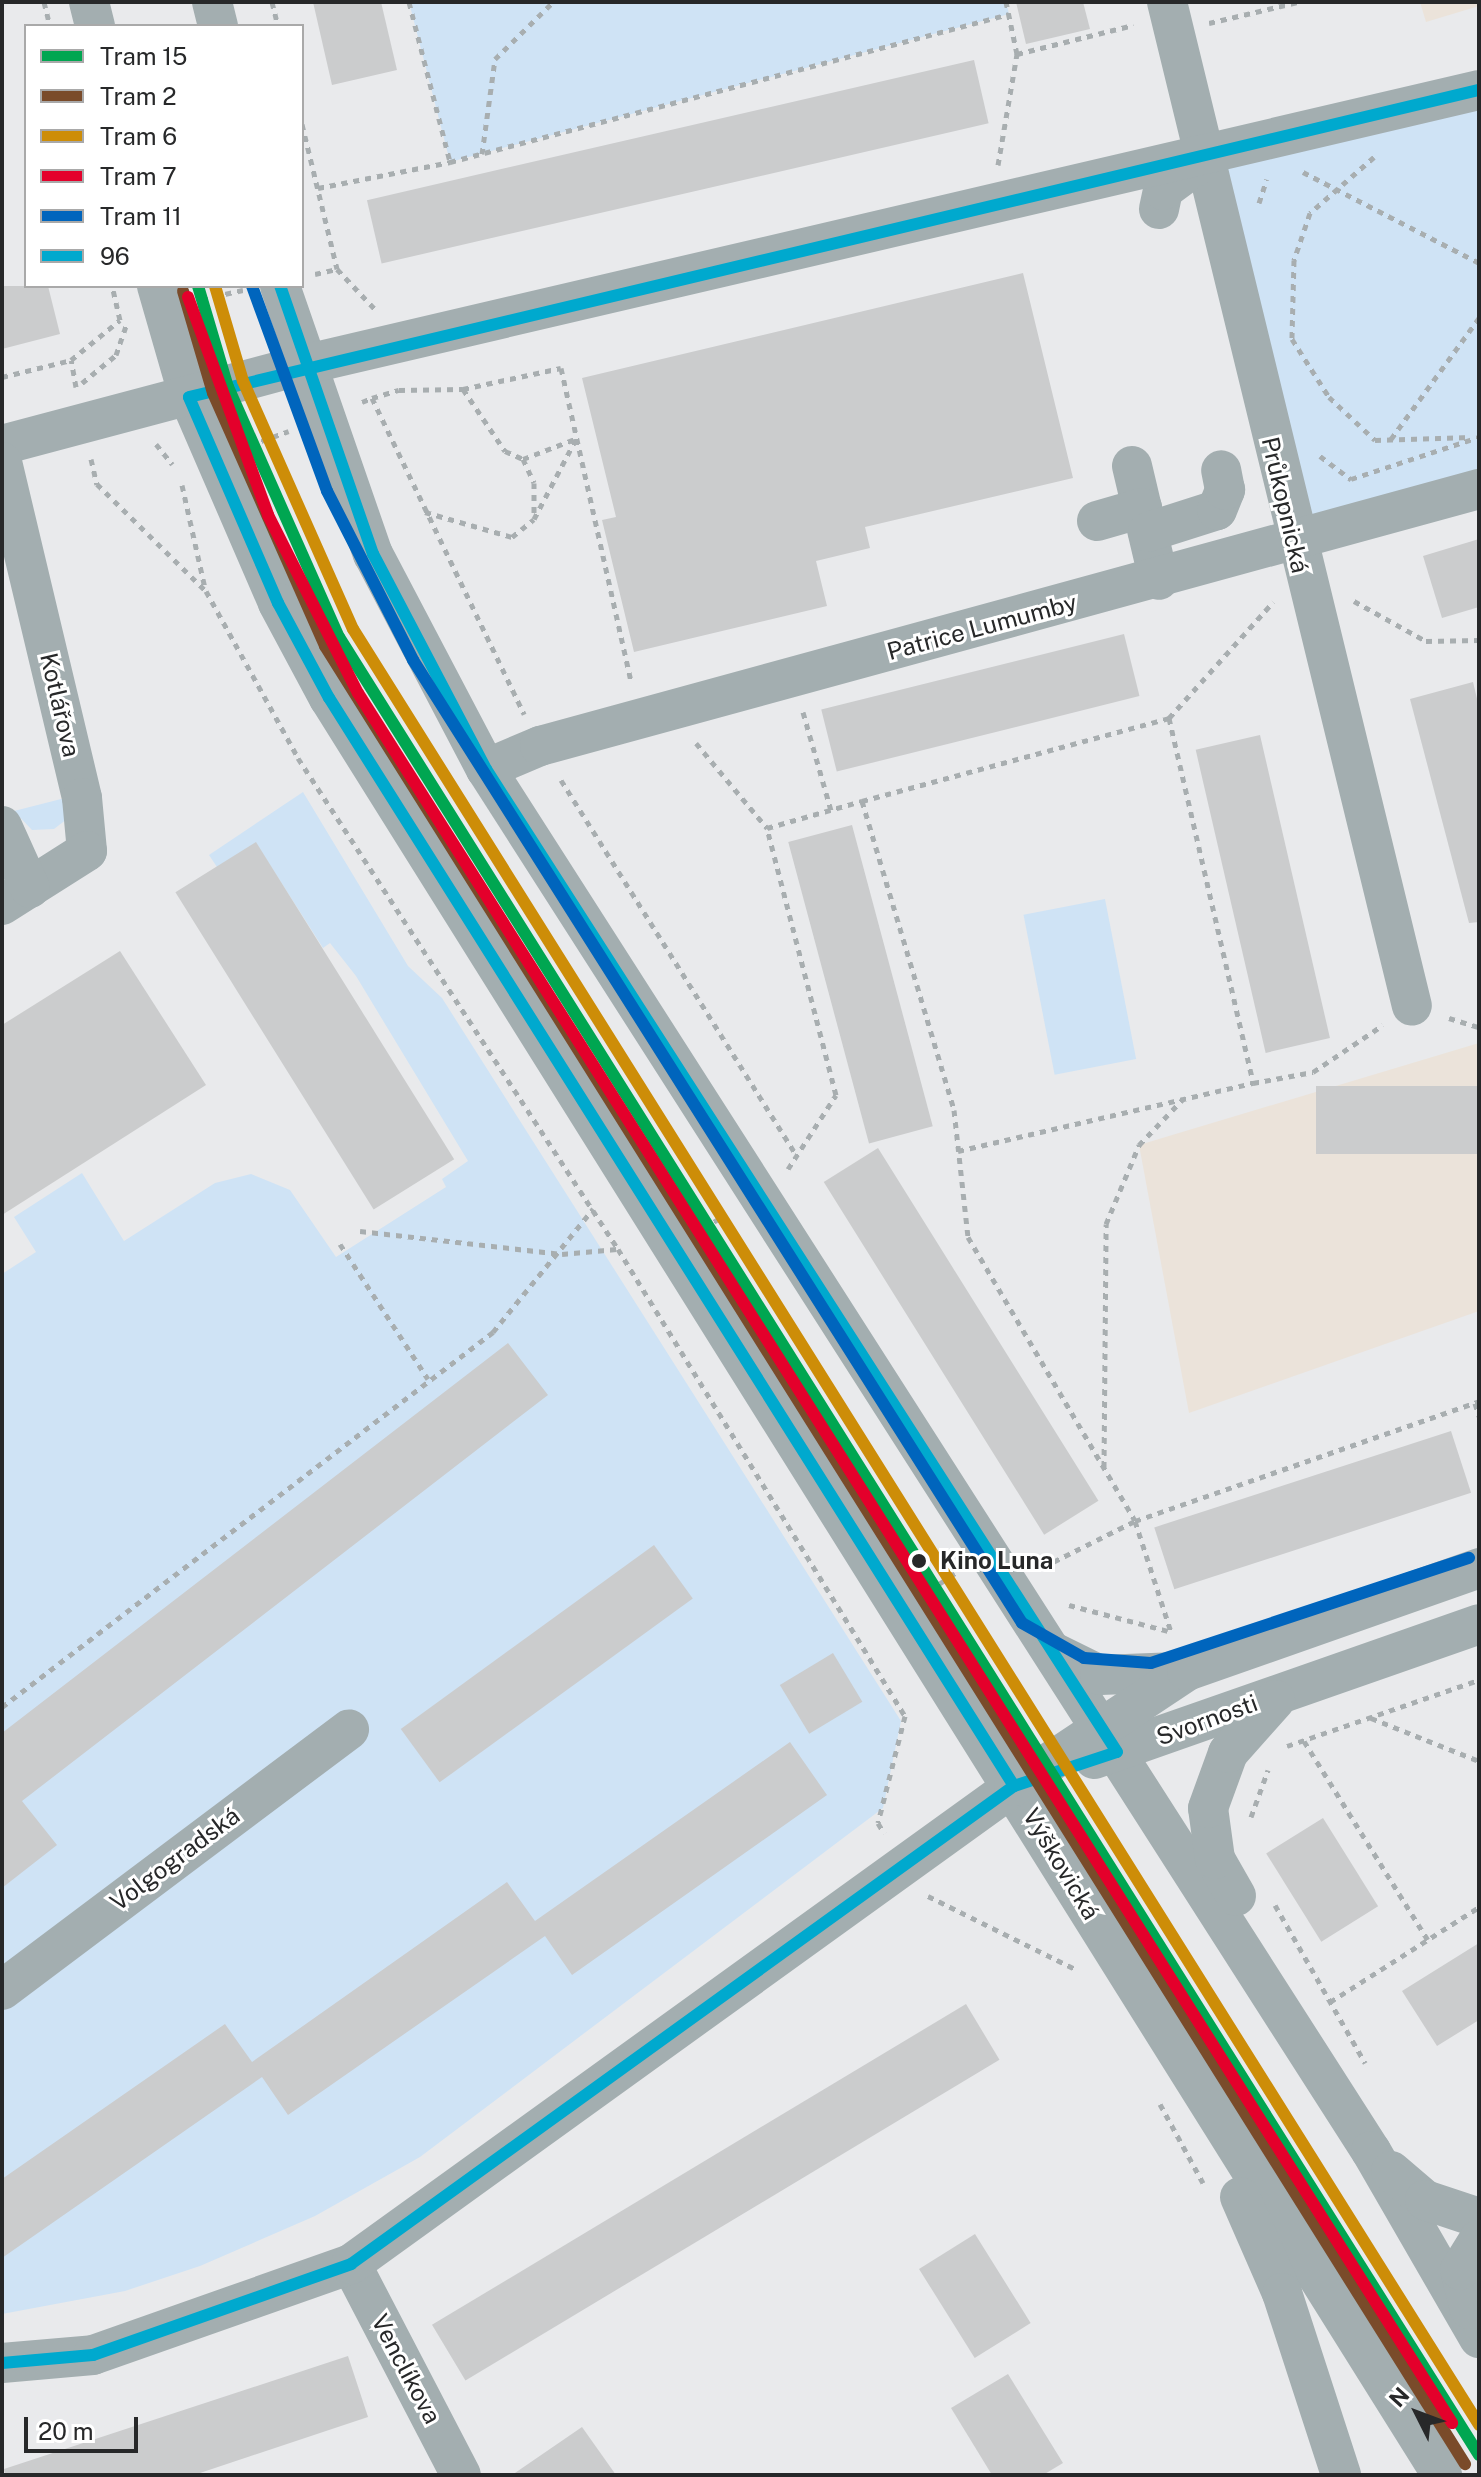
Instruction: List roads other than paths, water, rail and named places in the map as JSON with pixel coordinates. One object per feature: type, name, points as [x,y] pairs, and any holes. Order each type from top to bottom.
[{"type":"street","points":[[89,2],[94,24]]},
{"type":"street","points":[[212,2],[218,24]]},
{"type":"street","name":"Průkopnická","points":[[1170,16],[1297,558],[1412,1006]]},
{"type":"street","points":[[2,445],[303,365],[1204,159],[1479,90]]},
{"type":"street","points":[[1159,209],[1163,190],[1204,159]]},
{"type":"street","name":"Výškovická","points":[[158,288],[189,397],[278,603],[329,698],[671,1248],[1014,1786],[1169,2082],[1442,2475]]},
{"type":"street","points":[[281,288],[303,365],[373,554],[486,769],[1371,2151],[1479,2338]]},
{"type":"street","name":"Kotlářova","points":[[2,462],[82,798],[87,851],[16,896]]},
{"type":"street","points":[[1132,466],[1159,580]]},
{"type":"street","points":[[1097,521],[1145,520],[1217,510],[1225,490],[1221,470]]},
{"type":"street","name":"Patrice Lumumby","points":[[486,769],[540,746],[1159,580],[1297,558],[1479,489]]},
{"type":"street","points":[[2,826],[16,896]]},
{"type":"street","name":"Svornosti","points":[[1109,1740],[1201,1664],[1479,1568]]},
{"type":"street","name":"Svornosti","points":[[1014,1786],[1109,1740],[1296,1689],[1479,1624]]},
{"type":"street","points":[[1049,1649],[1070,1666],[1127,1678],[1201,1664]]},
{"type":"street","points":[[1254,1967],[1253,1930],[1215,1859],[1208,1808],[1238,1737],[1268,1705],[1296,1689]]},
{"type":"street","name":"Volgogradská","points":[[2,1990],[349,1729]]},
{"type":"street","points":[[2,2363],[93,2355],[351,2264],[1014,1786]]},
{"type":"street","points":[[1169,2082],[1282,2293],[1341,2475]]},
{"type":"street","points":[[1371,2151],[1425,2200],[1479,2218]]},
{"type":"street","points":[[1479,2239],[1460,2270],[1479,2331]]},
{"type":"street","name":"Venclíkova","points":[[351,2264],[461,2475]]},
{"type":"tram line","name":"15","points":[[199,288],[228,387],[339,637],[1479,2455]]},
{"type":"tram line","name":"6","points":[[216,288],[243,381],[353,629],[1479,2425]]},
{"type":"tram line","name":"11","points":[[253,288],[327,491],[413,660],[1022,1623],[1084,1658],[1151,1663],[1469,1558]]},
{"type":"tram line","name":"2","points":[[183,291],[213,393],[325,646],[1465,2464]]},
{"type":"tram line","name":"7","points":[[188,297],[268,515],[358,693],[1452,2423]]},
{"type":"place","name":"Kino Luna","points":[[919,1561]]}]
